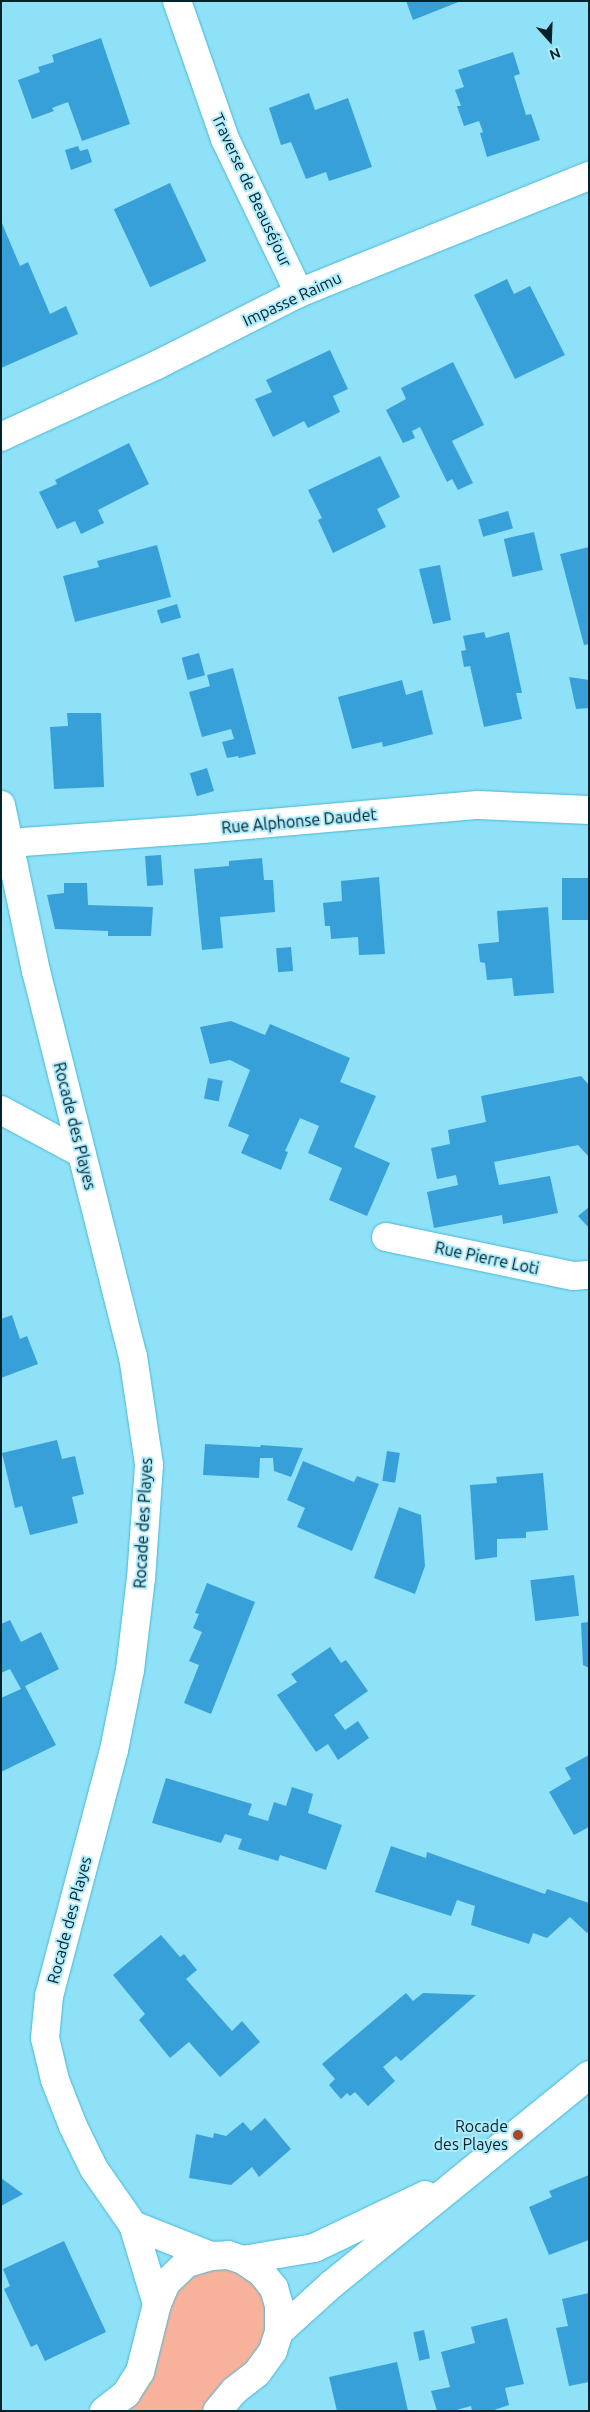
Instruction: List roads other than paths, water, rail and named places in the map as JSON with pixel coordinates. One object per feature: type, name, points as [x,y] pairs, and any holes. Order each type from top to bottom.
[{"type":"street","name":"Traverse de Beauséjour","points":[[177,1],[224,139],[299,293]]},
{"type":"street","name":"Impasse Raimu","points":[[1,437],[157,365],[299,293],[589,176]]},
{"type":"street","name":"Rocade des Playes","points":[[1,804],[36,971],[133,1356],[149,1465],[141,1578],[130,1670],[114,1750],[49,1996],[45,2038],[55,2080],[72,2126],[94,2169],[132,2225],[157,2304]]},
{"type":"street","name":"Rue Alphonse Daudet","points":[[9,842],[202,829],[478,805],[589,810]]},
{"type":"street","points":[[1,1110],[81,1152]]},
{"type":"street","name":"Rue Pierre Loti","points":[[386,1237],[573,1276],[589,1275]]},
{"type":"street","points":[[280,2332],[332,2284],[589,2075]]},
{"type":"street","points":[[243,2260],[314,2248],[473,2171]]},
{"type":"street","points":[[132,2225],[211,2256]]},
{"type":"street","points":[[104,2411],[126,2394],[140,2372],[157,2304],[166,2283],[187,2263],[211,2256],[228,2255],[243,2260],[261,2272],[274,2288],[279,2304],[280,2332],[273,2351],[257,2373],[234,2391],[217,2411]]},
{"type":"place","name":"Rocade des Playes","points":[[518,2135]]}]
